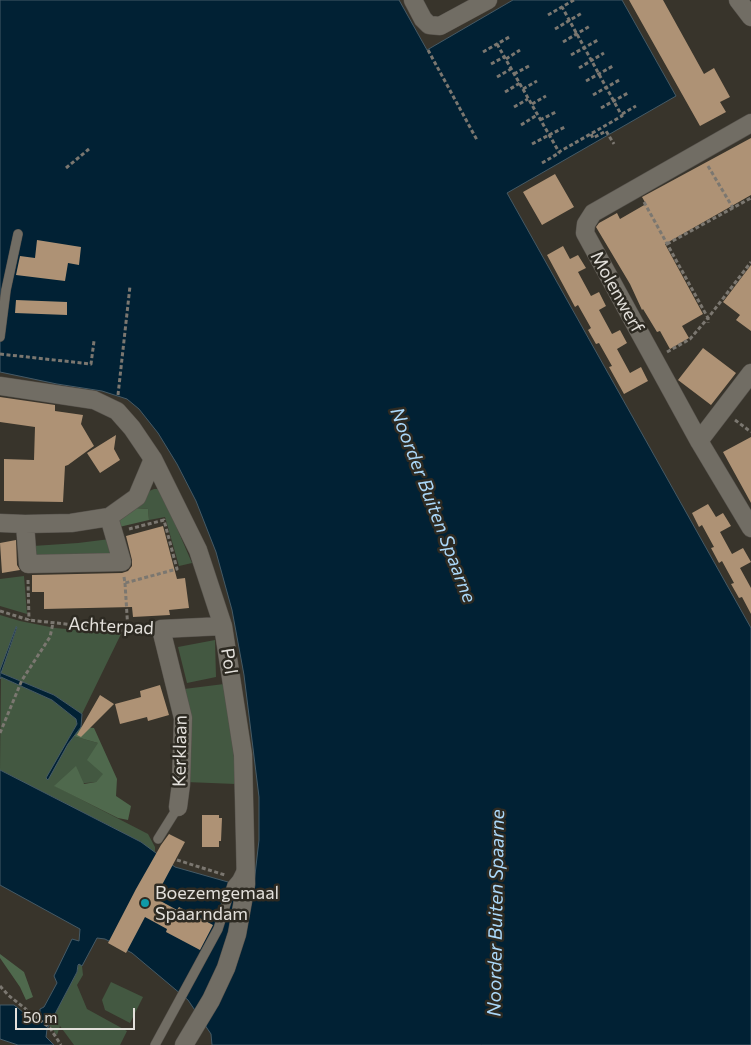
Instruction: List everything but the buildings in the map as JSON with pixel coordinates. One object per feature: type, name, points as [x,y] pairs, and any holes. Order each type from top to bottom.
[{"type":"street","points":[[413,0],[423,19],[429,25],[440,26],[488,0]]},
{"type":"street","points":[[738,0],[751,17]]},
{"type":"street","name":"Molenwerf","points":[[751,122],[593,213],[586,224],[585,233],[699,440],[751,528]]},
{"type":"street","points":[[699,440],[751,373]]},
{"type":"street","name":"Pol","points":[[0,386],[94,400],[116,411],[132,428],[153,459],[198,550],[223,626],[243,755],[245,863],[238,883],[237,934],[226,968],[200,1019],[184,1045]]},
{"type":"street","points":[[0,523],[111,525],[137,498],[153,459]]},
{"type":"street","points":[[25,524],[28,564],[122,562],[111,525]]},
{"type":"street","name":"Achterpad","points":[[161,629],[223,626]]},
{"type":"street","name":"Kerklaan","points":[[161,629],[183,718],[181,784],[178,807]]},
{"type":"lane","points":[[0,338],[6,290],[18,234]]},
{"type":"lane","name":"Kerklaan","points":[[158,839],[178,807]]},
{"type":"lane","points":[[156,1045],[218,929],[238,883]]},
{"type":"path","points":[[548,15],[574,0]]},
{"type":"path","points":[[562,7],[622,114]]},
{"type":"path","points":[[555,29],[582,13]]},
{"type":"path","points":[[563,42],[590,26]]},
{"type":"path","points":[[483,52],[511,36]]},
{"type":"path","points":[[570,55],[598,40]]},
{"type":"path","points":[[497,44],[559,152]]},
{"type":"path","points":[[428,50],[477,140]]},
{"type":"path","points":[[491,64],[520,50]]},
{"type":"path","points":[[579,68],[604,53]]},
{"type":"path","points":[[514,74],[529,66]]},
{"type":"path","points":[[586,81],[613,66]]},
{"type":"path","points":[[497,77],[511,69]]},
{"type":"path","points":[[593,95],[621,79]]},
{"type":"path","points":[[523,90],[537,82]]},
{"type":"path","points":[[505,92],[520,84]]},
{"type":"path","points":[[601,108],[628,93]]},
{"type":"path","points":[[532,104],[546,96]]},
{"type":"path","points":[[514,107],[528,99]]},
{"type":"path","points":[[542,163],[636,106]]},
{"type":"path","points":[[540,120],[556,112]]},
{"type":"path","points":[[521,125],[538,115]]},
{"type":"path","points":[[532,144],[565,127]]},
{"type":"path","points":[[591,134],[593,138],[606,130],[614,144]]},
{"type":"path","points":[[66,168],[89,149]]},
{"type":"path","points":[[700,152],[733,208]]},
{"type":"path","points":[[636,188],[708,318],[708,323]]},
{"type":"path","points":[[667,244],[751,198]]},
{"type":"path","points":[[655,360],[690,340],[751,262]]},
{"type":"path","points":[[118,398],[130,286]]},
{"type":"path","points":[[0,354],[91,364],[94,341]]},
{"type":"path","points":[[111,525],[164,520],[177,569],[126,583]]},
{"type":"path","points":[[122,562],[126,583],[128,631]]},
{"type":"path","points":[[28,564],[29,620]]},
{"type":"path","name":"Achterpad","points":[[0,611],[29,620],[53,623],[128,631],[161,629]]},
{"type":"path","points":[[0,733],[22,680],[50,637],[53,623]]},
{"type":"path","points":[[177,860],[238,883]]},
{"type":"path","points":[[0,986],[8,995],[50,1028],[61,1045]]},
{"type":"green space","points":[[160,489],[192,563],[179,566],[165,517],[149,520],[148,509],[134,508],[147,492]]},
{"type":"green space","points":[[134,508],[148,509],[149,520],[115,528],[112,520]]},
{"type":"green space","points":[[110,539],[114,558],[34,559],[33,546]]},
{"type":"green space","points":[[24,576],[27,614],[0,606],[0,579]]},
{"type":"green space","points":[[0,615],[55,628],[121,634],[82,714],[54,695],[1,673],[17,628],[0,670]]},
{"type":"green space","points":[[215,640],[216,677],[187,683],[178,647]]},
{"type":"green space","points":[[1,677],[52,700],[76,719],[77,724],[47,778],[73,736],[98,743],[104,774],[96,782],[55,786],[148,834],[155,847],[155,854],[141,842],[0,770]]},
{"type":"green space","points":[[224,684],[236,784],[186,782],[184,689]]},
{"type":"green space","points":[[81,727],[94,728],[117,779],[116,796],[131,806],[128,820],[118,818],[54,786],[76,766],[84,784],[96,782],[103,774],[87,760],[98,743],[73,736]]},
{"type":"green space","points":[[0,954],[24,972],[33,997],[26,1000],[20,987],[0,958]]},
{"type":"green space","points":[[79,963],[82,966],[83,975],[77,985],[87,1009],[127,1031],[120,1045],[74,1045],[60,1026],[57,1035],[49,1025],[77,972]]},
{"type":"green space","points":[[111,982],[143,997],[130,1023],[105,1010],[102,1000]]},
{"type":"water","name":"Noorder Buiten Spaarne","points":[[0,0],[399,0],[427,50],[513,0],[622,0],[676,96],[507,193],[751,628],[751,1045],[212,1045],[211,1034],[188,1000],[132,953],[105,939],[97,938],[82,966],[78,965],[77,972],[47,1029],[46,1037],[54,1045],[18,1045],[0,1039],[0,1005],[14,1005],[33,1020],[40,1016],[40,1009],[44,1007],[57,983],[54,976],[72,939],[79,941],[80,929],[0,885],[0,770],[141,842],[175,867],[228,882],[253,892],[259,840],[259,797],[244,675],[232,610],[216,552],[196,501],[177,464],[158,433],[139,409],[127,399],[102,391],[0,372]]},
{"type":"water","points":[[16,627],[1,673],[54,695],[82,714],[81,727],[68,744],[48,780],[46,778],[77,724],[76,719],[52,700],[1,677],[0,679],[0,670]]},
{"type":"place","name":"Boezemgemaal Spaarndam","points":[[145,903]]}]
